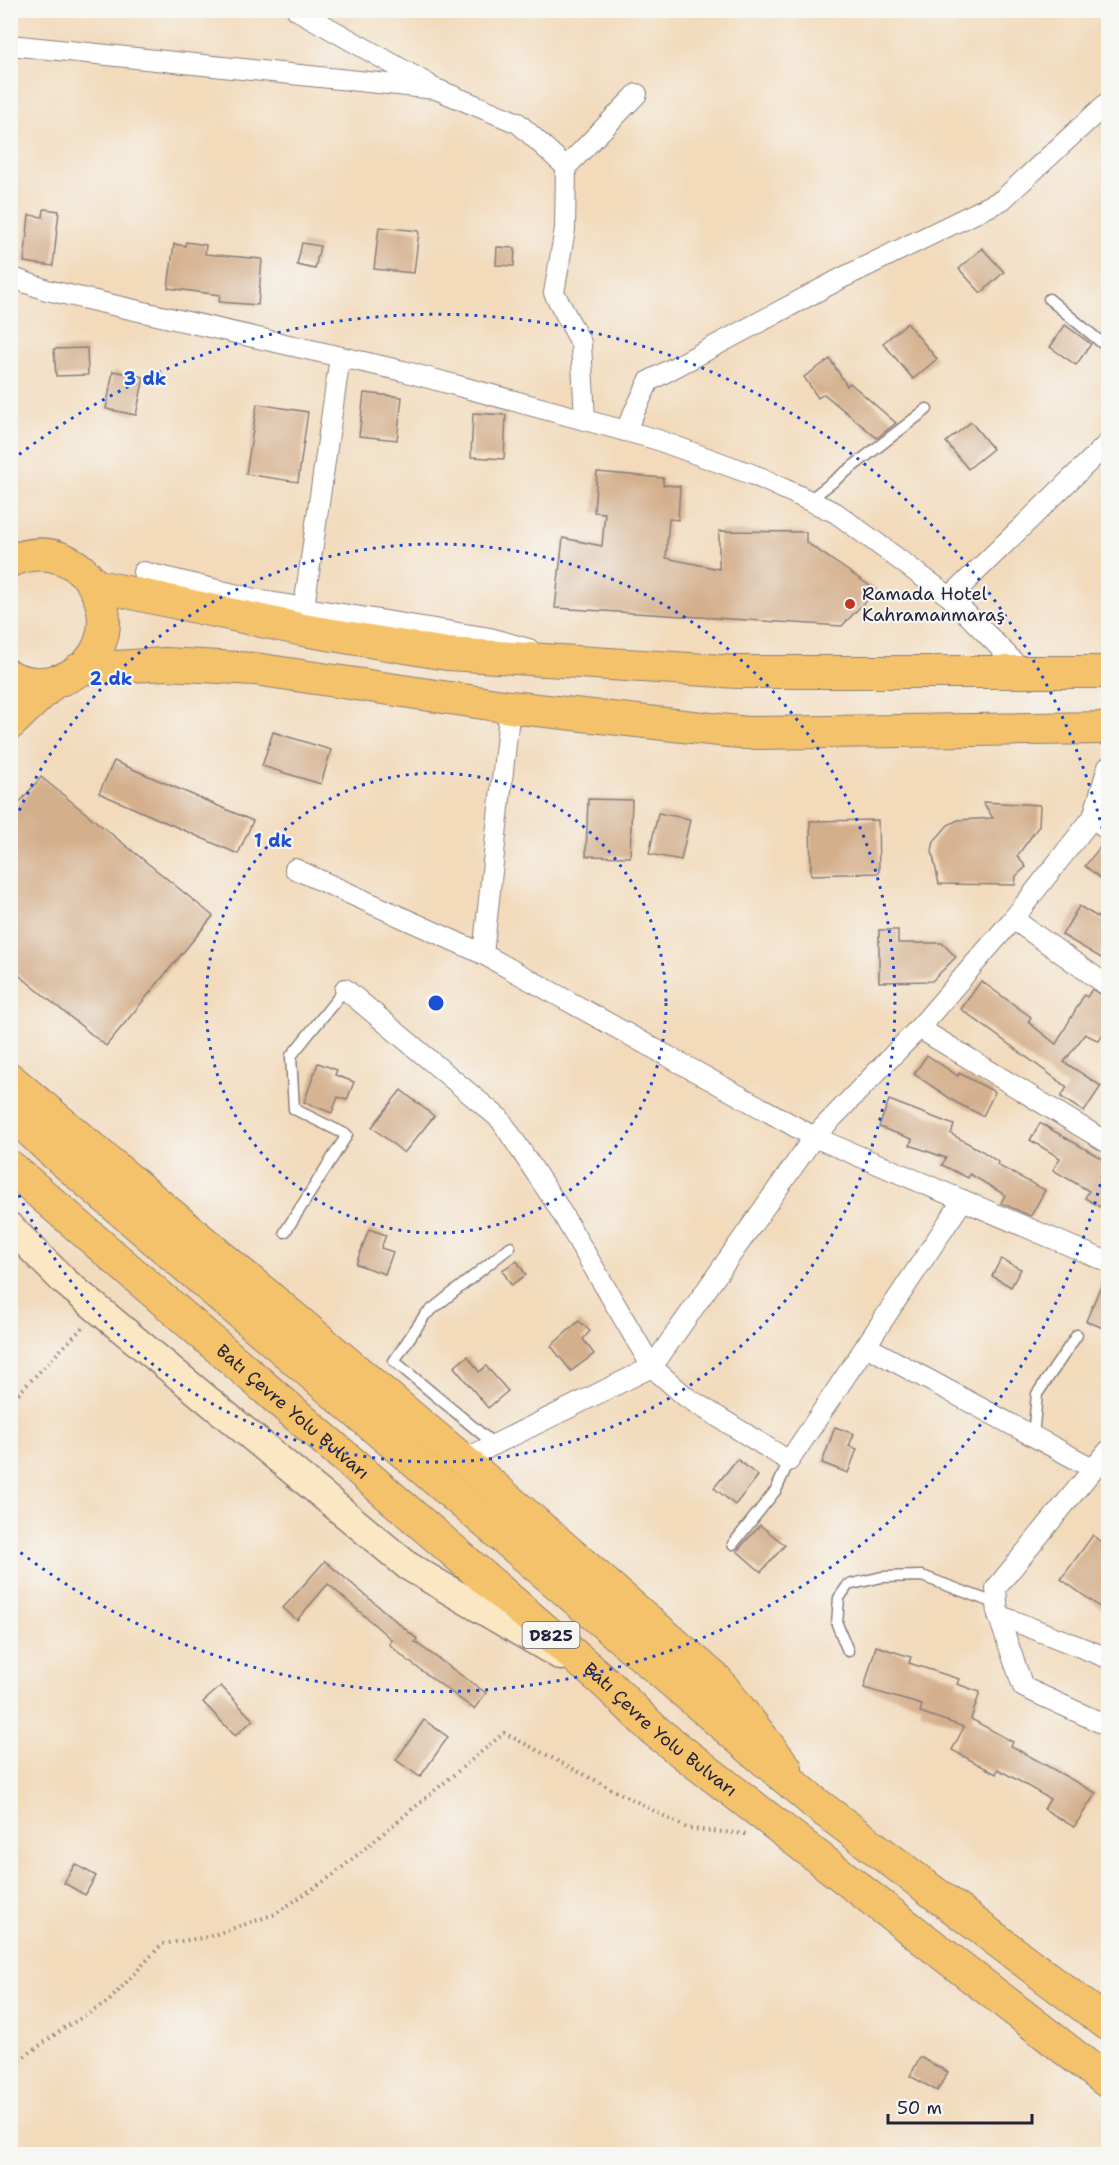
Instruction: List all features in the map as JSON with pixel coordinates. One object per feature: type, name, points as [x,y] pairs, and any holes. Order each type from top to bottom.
[{"type":"highway","name":"D825","points":[[10,1111],[51,1150],[815,1803],[1108,2024]]},
{"type":"highway","name":"Batı Çevre Yolu Bulvarı","points":[[10,1167],[607,1684],[654,1730],[1108,2082]]},
{"type":"main road","points":[[10,724],[97,649],[104,624],[104,610],[94,585],[76,566],[51,555],[24,556],[11,561]]},
{"type":"main road","points":[[94,585],[303,630],[447,654],[738,672],[1108,672]]},
{"type":"main road","points":[[10,676],[28,682],[67,675],[166,664],[255,669],[510,707],[747,733],[1108,728]]},
{"type":"main road","points":[[10,1079],[463,1460],[716,1679],[815,1803]]},
{"type":"main road","points":[[10,1227],[64,1281],[408,1566],[607,1684]]},
{"type":"street","points":[[297,10],[436,89],[518,123],[566,167]]},
{"type":"street","points":[[10,45],[436,89]]},
{"type":"street","points":[[585,420],[581,343],[554,293],[565,229],[566,167],[637,94]]},
{"type":"street","points":[[625,431],[649,381],[842,278],[1002,200],[1108,102]]},
{"type":"street","points":[[10,277],[47,290],[340,357],[585,420],[655,439],[754,475],[836,513],[950,597],[1025,673]]},
{"type":"street","points":[[304,607],[340,357]]},
{"type":"street","points":[[950,597],[1108,443]]},
{"type":"street","points":[[143,572],[262,601],[490,638],[575,662]]},
{"type":"street","points":[[483,954],[510,707]]},
{"type":"street","points":[[463,1460],[652,1366],[814,1137],[919,1028],[1013,919],[1092,817],[1108,767]]},
{"type":"street","points":[[1092,817],[1108,831]]},
{"type":"street","points":[[295,869],[483,954],[814,1137],[1108,1262]]},
{"type":"street","points":[[1013,919],[1108,986]]},
{"type":"street","points":[[345,989],[410,1046],[500,1119],[557,1205],[652,1366],[686,1396],[789,1461],[963,1200]]},
{"type":"street","points":[[919,1028],[1108,1143]]},
{"type":"street","points":[[866,1346],[1094,1469]]},
{"type":"street","points":[[1108,1451],[996,1588],[997,1609],[1023,1687],[1108,1726]]},
{"type":"street","points":[[997,1609],[1108,1658]]},
{"type":"lane","points":[[1049,299],[1108,348]]},
{"type":"lane","points":[[808,501],[927,409]]},
{"type":"lane","points":[[285,1232],[347,1135],[294,1108],[291,1056],[345,989]]},
{"type":"lane","points":[[495,1445],[394,1361],[425,1315],[510,1247]]},
{"type":"lane","points":[[1034,1437],[1037,1394],[1077,1335]]},
{"type":"lane","points":[[733,1544],[776,1490],[789,1461]]},
{"type":"lane","points":[[848,1651],[837,1624],[839,1598],[848,1585],[882,1578],[922,1576],[997,1609]]},
{"type":"path","points":[[10,1402],[99,1310]]},
{"type":"path","points":[[10,2067],[64,2028],[108,2002],[162,1944],[208,1937],[275,1914],[333,1875],[504,1733],[689,1830],[793,1838]]},
{"type":"building","points":[[44,209],[59,211],[53,266],[24,262],[29,215],[43,217]]},
{"type":"building","points":[[379,227],[419,231],[414,273],[374,269]]},
{"type":"building","points":[[186,242],[206,245],[205,254],[262,259],[258,305],[219,302],[220,295],[168,288],[174,244],[185,246]]},
{"type":"building","points":[[302,243],[320,246],[315,269],[297,265]]},
{"type":"building","points":[[497,247],[515,248],[514,266],[496,265]]},
{"type":"building","points":[[982,248],[1004,272],[981,293],[959,269]]},
{"type":"building","points":[[907,323],[937,359],[913,379],[883,343]]},
{"type":"building","points":[[1065,325],[1091,344],[1076,365],[1050,347]]},
{"type":"building","points":[[87,348],[88,375],[56,376],[54,349]]},
{"type":"building","points":[[830,359],[847,386],[850,383],[896,423],[877,438],[824,394],[818,398],[804,377]]},
{"type":"building","points":[[113,371],[144,377],[136,415],[106,409]]},
{"type":"building","points":[[364,393],[402,397],[397,440],[359,436]]},
{"type":"building","points":[[257,404],[308,412],[298,482],[246,474]]},
{"type":"building","points":[[473,413],[506,415],[504,459],[471,457]]},
{"type":"building","points":[[971,422],[993,449],[968,469],[946,442]]},
{"type":"building","points":[[597,472],[663,478],[663,485],[680,486],[678,520],[669,519],[666,558],[719,569],[719,531],[806,532],[806,542],[876,590],[842,626],[555,608],[563,538],[602,546],[605,513],[594,512]]},
{"type":"building","points":[[273,732],[331,750],[321,784],[262,766]]},
{"type":"building","points":[[114,761],[253,821],[238,854],[99,793]]},
{"type":"building","points":[[41,777],[213,916],[106,1046],[10,968],[10,814]]},
{"type":"building","points":[[588,799],[632,800],[630,857],[586,856]]},
{"type":"building","points":[[983,802],[1040,805],[1039,826],[1017,856],[1026,867],[1016,876],[1015,885],[939,884],[932,851],[934,841],[948,825],[958,820],[993,818]]},
{"type":"building","points":[[658,813],[690,819],[681,860],[649,854]]},
{"type":"building","points":[[878,820],[879,873],[811,875],[810,821]]},
{"type":"building","points":[[1104,842],[1108,843],[1108,884],[1085,866]]},
{"type":"building","points":[[1079,906],[1108,923],[1108,962],[1062,935]]},
{"type":"building","points":[[879,930],[898,930],[898,943],[942,943],[956,957],[932,981],[879,982]]},
{"type":"building","points":[[981,981],[1031,1017],[1028,1022],[1056,1044],[1084,995],[1087,997],[1092,989],[1108,998],[1108,1024],[1099,1041],[1085,1034],[1064,1062],[1101,1086],[1084,1112],[1061,1097],[1067,1087],[961,1009]]},
{"type":"building","points":[[927,1055],[958,1076],[959,1073],[995,1092],[983,1116],[957,1103],[914,1074]]},
{"type":"building","points":[[318,1063],[337,1070],[335,1075],[354,1082],[347,1100],[338,1097],[332,1113],[304,1102]]},
{"type":"building","points":[[401,1090],[434,1116],[404,1153],[372,1127]]},
{"type":"building","points":[[889,1100],[954,1125],[951,1134],[982,1151],[998,1162],[997,1165],[1045,1190],[1031,1216],[1001,1203],[1005,1195],[970,1174],[968,1178],[942,1165],[946,1158],[910,1145],[912,1139],[879,1127]]},
{"type":"building","points":[[1040,1123],[1108,1162],[1108,1191],[1100,1207],[1085,1198],[1089,1191],[1053,1170],[1060,1158],[1030,1140]]},
{"type":"building","points":[[369,1229],[386,1235],[381,1248],[393,1252],[385,1274],[356,1264]]},
{"type":"building","points":[[1001,1259],[1021,1269],[1011,1287],[992,1276]]},
{"type":"building","points":[[517,1261],[526,1275],[511,1285],[502,1270]]},
{"type":"building","points":[[1106,1274],[1108,1274],[1108,1330],[1086,1321]]},
{"type":"building","points":[[579,1321],[590,1331],[583,1339],[594,1354],[571,1371],[551,1346]]},
{"type":"building","points":[[468,1356],[479,1372],[486,1366],[508,1391],[488,1408],[454,1367]]},
{"type":"building","points":[[835,1427],[854,1434],[849,1446],[857,1449],[848,1473],[822,1463]]},
{"type":"building","points":[[737,1459],[758,1476],[735,1505],[714,1488]]},
{"type":"building","points":[[760,1525],[785,1545],[761,1572],[737,1551]]},
{"type":"building","points":[[1093,1535],[1108,1547],[1108,1613],[1061,1579]]},
{"type":"building","points":[[325,1561],[417,1639],[415,1642],[486,1693],[474,1709],[407,1660],[389,1644],[392,1640],[328,1584],[297,1620],[283,1608]]},
{"type":"building","points":[[876,1646],[911,1657],[909,1663],[959,1679],[957,1684],[980,1692],[971,1719],[1013,1742],[1011,1746],[1096,1793],[1074,1827],[1044,1809],[1050,1799],[998,1769],[996,1774],[952,1750],[964,1727],[920,1712],[922,1705],[864,1688]]},
{"type":"building","points":[[221,1686],[253,1720],[235,1736],[203,1702]]},
{"type":"building","points":[[424,1720],[448,1737],[420,1777],[396,1760]]},
{"type":"building","points":[[75,1864],[96,1876],[85,1895],[64,1883]]},
{"type":"building","points":[[920,2057],[948,2072],[937,2091],[910,2076]]},
{"type":"place","name":"Ramada Hotel Kahramanmaraş","points":[[850,604]]}]
